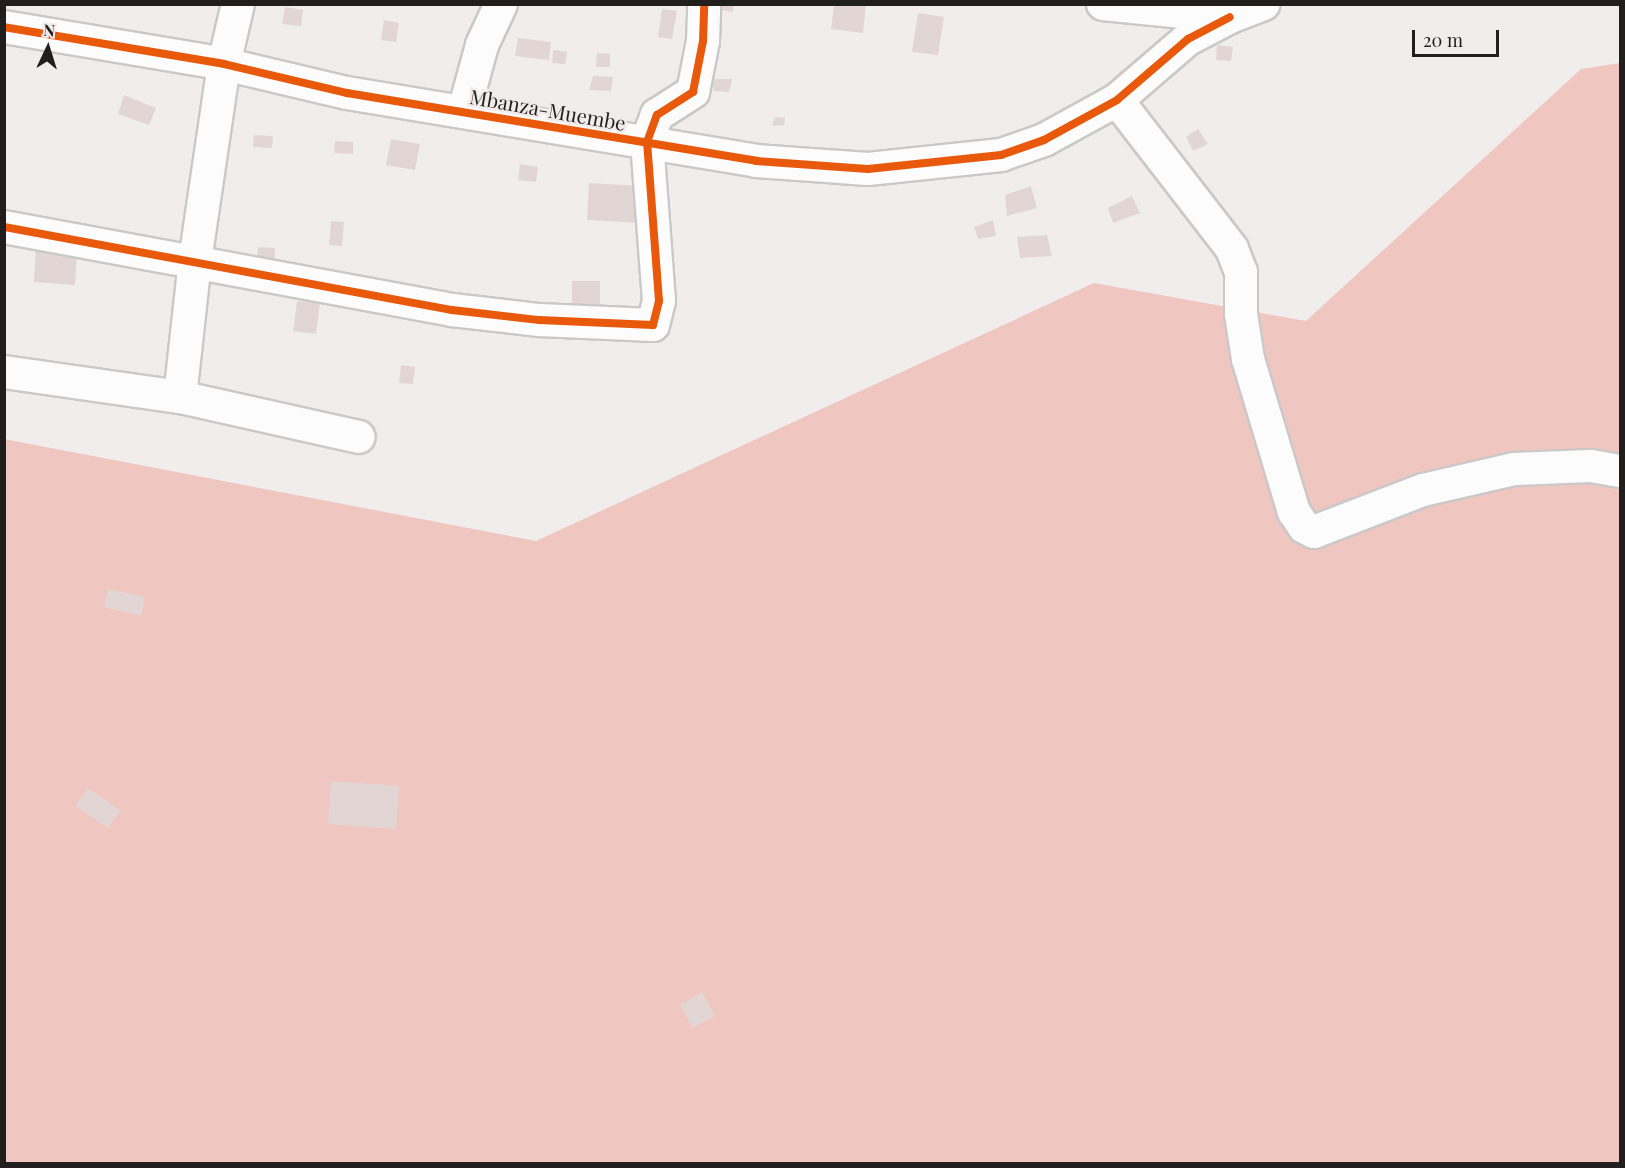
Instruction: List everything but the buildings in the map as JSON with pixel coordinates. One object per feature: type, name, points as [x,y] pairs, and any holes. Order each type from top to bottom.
[{"type":"street","points":[[180,398],[195,261],[224,64],[238,4]]},
{"type":"street","points":[[464,111],[482,45],[501,4]]},
{"type":"street","points":[[4,227],[452,310],[539,320],[653,325],[659,301],[647,142],[657,115],[693,92],[703,41],[704,4]]},
{"type":"street","points":[[1102,4],[1230,17]]},
{"type":"street","name":"Mbanza-Muembe","points":[[4,27],[224,64],[347,93],[812,167],[868,170],[1001,155],[1044,140],[1118,100],[1188,39],[1230,17],[1264,4]]},
{"type":"street","points":[[1118,100],[1232,249],[1241,272],[1241,314],[1248,359],[1294,512],[1304,527],[1314,532],[1423,490],[1514,469],[1591,466],[1620,471]]},
{"type":"street","points":[[4,372],[180,398],[359,437]]},
{"type":"shaded area","points":[[1620,63],[1620,1163],[5,1163],[4,439],[536,541],[1094,283],[1306,321],[1581,69]]},
{"type":"cycle path","points":[[4,227],[452,310],[539,320],[653,325],[659,301],[647,142],[657,115],[693,92],[703,41],[704,4]]},
{"type":"cycle path","points":[[4,27],[224,64],[347,93],[756,161],[868,169],[1001,155],[1044,140],[1117,100],[1188,39],[1230,17]]}]
